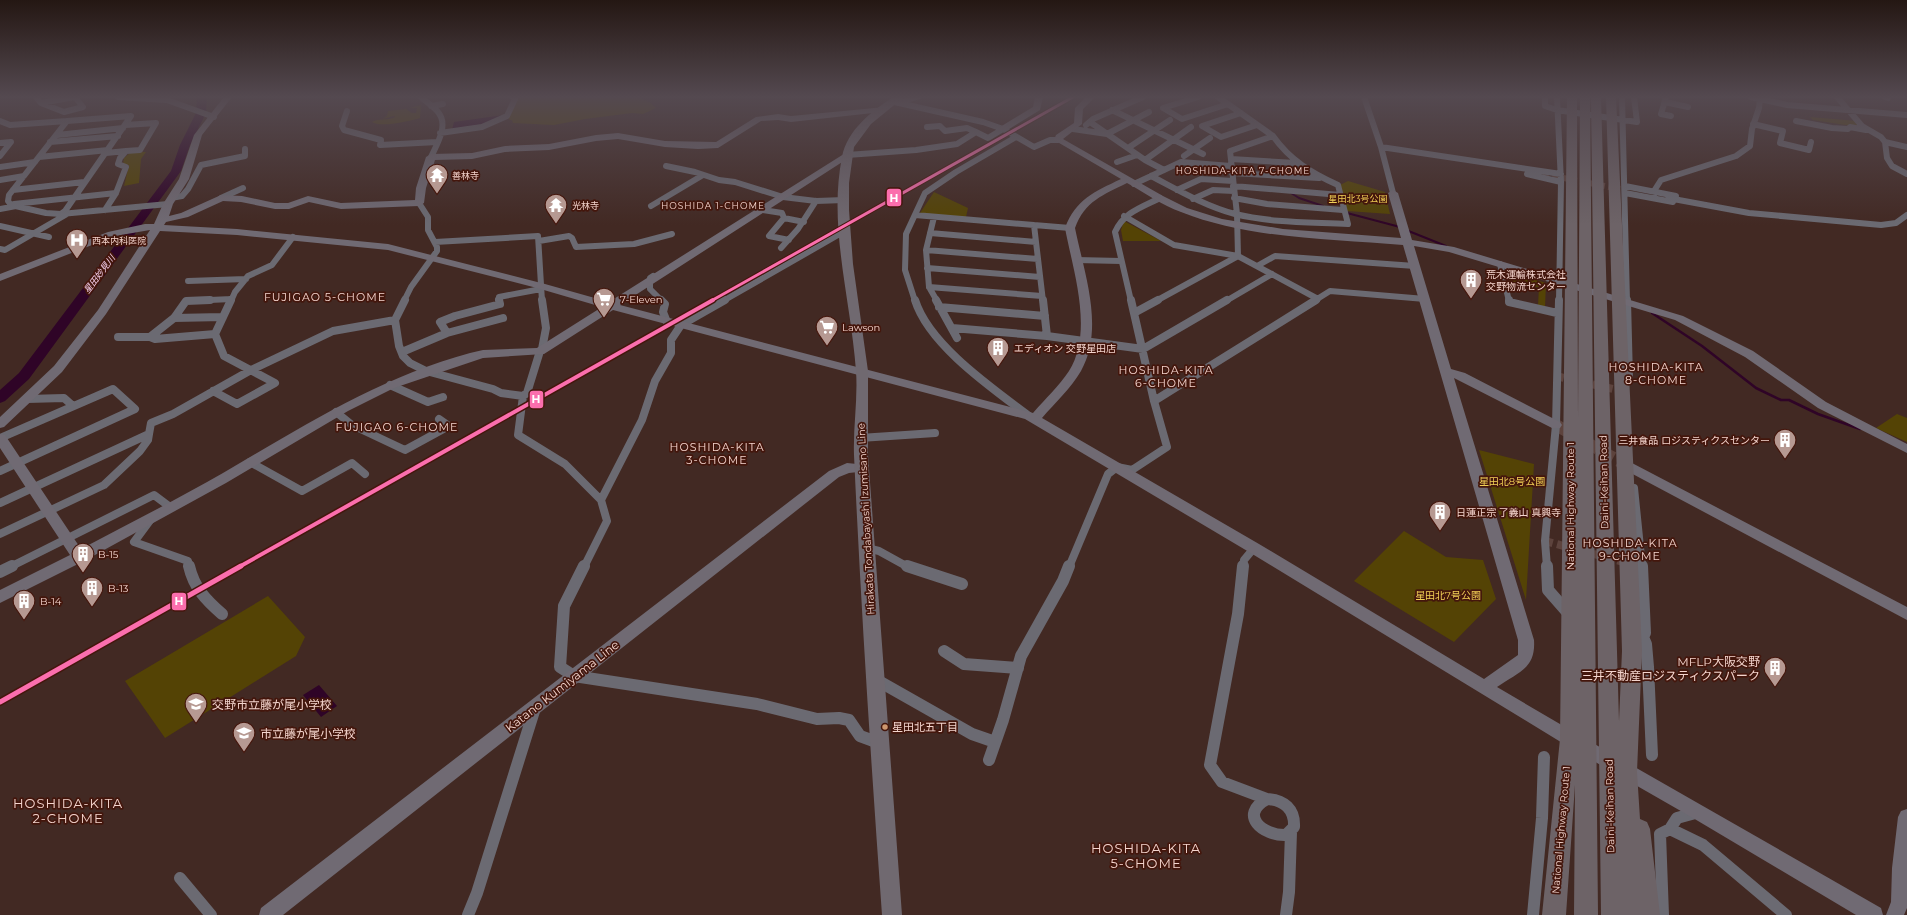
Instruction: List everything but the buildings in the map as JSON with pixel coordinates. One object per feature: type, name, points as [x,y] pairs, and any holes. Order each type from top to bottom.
[{"type":"highway","name":"National Highway Route 1","points":[[1554,915],[1570,739],[1578,618],[1562,318],[1571,251],[1572,140]]},
{"type":"highway","points":[[1577,140],[1576,154],[1591,190]]},
{"type":"highway","name":"Daini-Keihan Road","points":[[1587,140],[1591,190],[1606,626],[1613,915]]},
{"type":"highway","name":"Daini-Keihan Road","points":[[1586,915],[1578,618],[1594,140]]},
{"type":"highway","points":[[1591,190],[1604,152],[1604,140]]},
{"type":"highway","points":[[1612,140],[1638,644],[1627,772],[1634,915]]},
{"type":"highway","points":[[1561,915],[1567,699],[1578,618]]},
{"type":"highway","points":[[1606,626],[1631,762],[1648,915]]},
{"type":"main road","name":"Hirakata Tondabayashi Izumisano Line","points":[[855,140],[847,155],[844,200],[845,231],[862,372],[860,438],[879,743],[892,915]]},
{"type":"street","points":[[52,140],[11,192],[8,201],[14,206],[46,213],[64,214],[144,206],[166,202],[182,196],[188,189],[201,165],[245,156],[245,149]]},
{"type":"street","points":[[50,142],[76,140]]},
{"type":"street","points":[[0,249],[5,250],[64,214],[84,182],[115,140]]},
{"type":"street","points":[[0,167],[37,160],[140,150],[146,140]]},
{"type":"street","points":[[0,424],[58,369],[102,312],[160,223],[166,202],[184,178],[196,140]]},
{"type":"street","points":[[380,140],[380,145],[437,142],[421,188],[419,203],[428,217],[428,230],[435,242],[437,251],[411,287],[396,320],[402,352],[410,363],[426,372],[493,389],[501,393],[523,396]]},
{"type":"street","points":[[431,157],[472,156],[505,149],[549,147],[587,140]]},
{"type":"street","points":[[640,140],[665,144],[710,146],[718,145],[727,140]]},
{"type":"street","points":[[0,597],[151,519],[336,412],[390,385],[483,354],[541,350],[611,307],[847,155],[916,150],[957,144],[964,140]]},
{"type":"street","points":[[1011,140],[929,189],[925,193],[906,234],[905,270],[919,314],[949,351],[976,376],[1032,417],[1254,548],[1570,739],[1699,812],[1874,915]]},
{"type":"street","points":[[1021,140],[1034,147],[1050,140],[1058,140],[1130,182],[1184,210],[1237,220],[1282,232],[1407,242],[1450,249],[1627,301],[1679,318],[1711,332],[1749,354],[1822,404],[1907,449]]},
{"type":"street","points":[[1116,140],[1137,155],[1164,170]]},
{"type":"street","points":[[1128,148],[1140,140]]},
{"type":"street","points":[[1145,160],[1174,140],[1203,154]]},
{"type":"street","points":[[1184,156],[1208,140]]},
{"type":"street","points":[[1238,256],[1237,220],[1230,151],[1262,140]]},
{"type":"street","points":[[1151,176],[1237,220],[1271,219],[1348,224],[1343,210],[1338,185],[1322,178],[1296,163],[1283,152],[1275,140]]},
{"type":"street","points":[[1379,140],[1407,242],[1481,484],[1527,650],[1525,659],[1484,687]]},
{"type":"street","points":[[1559,140],[1561,178],[1558,281],[1562,318],[1556,425],[1545,541],[1548,590],[1578,618]]},
{"type":"street","points":[[1624,140],[1632,468],[1642,567],[1645,633],[1638,644]]},
{"type":"street","points":[[1654,195],[1661,180],[1743,153],[1752,143],[1752,140]]},
{"type":"street","points":[[1781,140],[1780,143],[1809,150],[1811,142]]},
{"type":"street","points":[[0,143],[12,142],[0,156]]},
{"type":"street","points":[[1907,147],[1885,142],[1886,158],[1892,166],[1907,174]]},
{"type":"street","points":[[1381,147],[1526,171]]},
{"type":"street","points":[[105,210],[116,193],[126,167],[118,164],[120,158],[126,151]]},
{"type":"street","points":[[1418,152],[1561,178]]},
{"type":"street","points":[[1117,162],[1137,155]]},
{"type":"street","points":[[1032,417],[1074,372],[1081,359],[1087,332],[1070,228],[1078,209],[1088,199],[1130,182],[1151,176],[1181,162],[1232,166],[1322,178]]},
{"type":"street","points":[[1232,166],[1296,163]]},
{"type":"street","points":[[666,166],[758,188],[783,197],[816,201],[844,200]]},
{"type":"street","points":[[651,206],[703,175]]},
{"type":"street","points":[[0,180],[24,176]]},
{"type":"street","points":[[1177,190],[1201,179],[1234,189],[1267,204],[1343,210]]},
{"type":"street","points":[[0,196],[11,192],[84,182]]},
{"type":"street","points":[[0,278],[112,234],[160,223],[184,215],[243,188]]},
{"type":"street","points":[[1194,199],[1212,190],[1234,189],[1340,195]]},
{"type":"street","points":[[1625,189],[1750,216],[1881,225],[1896,223],[1907,215]]},
{"type":"street","points":[[0,209],[75,197],[116,193]]},
{"type":"street","points":[[221,198],[242,199],[259,204],[276,206],[289,206],[308,198],[340,206],[419,203]]},
{"type":"street","points":[[989,760],[1025,647],[1038,628],[1063,581],[1108,474],[1117,467],[1132,470],[1167,447],[1154,401],[1115,232],[1118,222],[1124,216],[1160,198]]},
{"type":"street","points":[[1668,198],[1749,213],[1837,222]]},
{"type":"street","points":[[781,248],[804,222],[816,201]]},
{"type":"street","points":[[763,210],[782,213],[784,218]]},
{"type":"street","points":[[915,215],[1070,228]]},
{"type":"street","points":[[1124,216],[1174,245],[1238,256],[1318,299]]},
{"type":"street","points":[[934,217],[926,250],[929,287],[957,338]]},
{"type":"street","points":[[784,218],[804,222]]},
{"type":"street","points":[[784,218],[769,234],[769,236],[789,240]]},
{"type":"street","points":[[1560,222],[1568,232],[1571,251]]},
{"type":"street","points":[[160,223],[388,247],[667,322],[1032,417]]},
{"type":"street","points":[[1034,225],[1047,336]]},
{"type":"street","points":[[0,226],[49,237]]},
{"type":"street","points":[[600,500],[642,420],[655,381],[671,353],[671,340],[681,325],[845,231]]},
{"type":"street","points":[[930,233],[1036,242]]},
{"type":"street","points":[[539,241],[569,236],[572,238],[576,247],[634,244],[672,234]]},
{"type":"street","points":[[435,242],[538,236],[541,288],[546,328],[541,350],[527,393],[523,396],[518,435],[565,464],[600,500],[607,521],[564,606],[560,666],[574,676],[757,704],[817,719],[838,718],[849,720],[860,736],[879,743]]},
{"type":"street","points":[[215,334],[232,299],[248,276],[272,265],[293,237]]},
{"type":"street","points":[[926,250],[1038,259]]},
{"type":"street","points":[[1134,312],[1238,256]]},
{"type":"street","points":[[1257,266],[1275,256],[1415,266]]},
{"type":"street","points":[[667,322],[663,312],[665,304],[650,289],[650,278],[679,260]]},
{"type":"street","points":[[1076,260],[1121,261]]},
{"type":"street","points":[[1500,264],[1509,302],[1562,318]]},
{"type":"street","points":[[927,268],[1040,277]]},
{"type":"street","points":[[952,328],[1047,336],[1142,349],[1272,274]]},
{"type":"street","points":[[188,282],[246,279]]},
{"type":"street","points":[[929,287],[1042,296]]},
{"type":"street","points":[[447,332],[440,322],[455,316],[500,304],[499,297],[541,288]]},
{"type":"street","points":[[1154,401],[1330,291],[1425,299]]},
{"type":"street","points":[[150,337],[174,318],[186,301],[232,299]]},
{"type":"street","points":[[939,307],[1045,316]]},
{"type":"street","points":[[174,318],[224,317]]},
{"type":"street","points":[[402,352],[447,332],[503,318]]},
{"type":"street","points":[[0,534],[104,484],[140,451],[148,440],[151,424],[173,414],[213,390],[333,331],[396,320]]},
{"type":"street","points":[[118,337],[150,337],[155,339],[215,334]]},
{"type":"street","points":[[213,390],[237,404],[275,383],[224,356],[215,334]]},
{"type":"street","points":[[1446,371],[1461,376],[1556,425]]},
{"type":"street","points":[[390,385],[428,402],[443,397]]},
{"type":"street","points":[[0,471],[16,463],[135,409],[113,389],[0,438],[16,463],[34,487],[79,557]]},
{"type":"street","points":[[27,398],[64,398],[73,406]]},
{"type":"street","points":[[336,412],[352,426],[406,450],[449,426],[439,418]]},
{"type":"street","points":[[860,438],[935,433]]},
{"type":"street","points":[[0,503],[149,434]]},
{"type":"street","points":[[250,462],[302,491],[352,463],[365,474]]},
{"type":"street","name":"Katano Kumiyama Line","points":[[268,915],[834,474],[847,468],[862,468]]},
{"type":"street","points":[[1632,468],[1907,614]]},
{"type":"street","points":[[0,572],[154,494],[170,507]]},
{"type":"street","points":[[151,519],[134,542],[188,561],[191,579],[197,590],[201,596],[222,614]]},
{"type":"street","points":[[867,548],[879,551],[910,568],[962,584]]},
{"type":"street","points":[[1254,548],[1244,560],[1238,614],[1210,766],[1222,782],[1267,799],[1280,801],[1290,809],[1295,821],[1291,832],[1289,892],[1286,915]]},
{"type":"street","points":[[1638,644],[1646,644],[1652,755]]},
{"type":"street","points":[[944,651],[964,664],[1009,666],[1018,668]]},
{"type":"street","points":[[875,679],[972,734],[995,742]]},
{"type":"street","points":[[468,915],[477,893],[536,706]]},
{"type":"street","points":[[1533,915],[1542,818],[1544,757]]},
{"type":"street","points":[[1267,799],[1256,804],[1254,810],[1256,822],[1260,828],[1272,836],[1286,835],[1291,832]]},
{"type":"street","points":[[1663,915],[1660,834],[1670,829],[1677,818],[1699,812]]},
{"type":"street","points":[[1895,915],[1900,902],[1901,868],[1907,817]]},
{"type":"street","points":[[1670,829],[1703,845],[1786,915]]},
{"type":"street","points":[[180,878],[211,915]]},
{"type":"green space","points":[[131,152],[146,152],[141,159],[139,183],[124,186],[129,165],[123,164],[124,158]]},
{"type":"green space","name":"星田北3号公園","points":[[1348,181],[1385,192],[1390,214],[1347,211],[1340,185]]},
{"type":"green space","points":[[934,192],[968,208],[966,217],[920,213]]},
{"type":"green space","points":[[1124,221],[1161,241],[1123,241],[1121,230]]},
{"type":"green space","points":[[1509,272],[1546,283],[1545,308],[1538,306],[1539,287],[1510,284]]},
{"type":"green space","points":[[1897,414],[1907,418],[1907,442],[1876,428]]},
{"type":"green space","name":"星田北8号公園","points":[[1479,450],[1534,464],[1526,600]]},
{"type":"green space","name":"星田北7号公園","points":[[1404,531],[1446,557],[1483,560],[1496,599],[1454,642],[1354,581]]},
{"type":"green space","points":[[268,596],[305,637],[296,656],[165,738],[125,681]]},
{"type":"shaded area","points":[[319,685],[337,706],[321,717],[303,695]]},
{"type":"waterway","name":"星田妙見川","points":[[0,398],[24,376],[176,171],[188,140]]},
{"type":"waterway","points":[[1291,193],[1299,198],[1323,206]]},
{"type":"waterway","points":[[1347,213],[1400,227]]},
{"type":"waterway","points":[[1406,230],[1446,246]]},
{"type":"waterway","points":[[1652,313],[1702,346],[1756,388],[1781,400],[1789,400],[1818,414],[1860,429]]},
{"type":"tunnel","points":[[1543,174],[1620,189]]},
{"type":"tunnel","points":[[1556,376],[1626,392]]},
{"type":"tunnel","points":[[1556,425],[1631,468]]},
{"type":"tunnel","points":[[1545,541],[1631,564]]},
{"type":"transit line","name":"H","points":[[0,702],[997,140]]},
{"type":"place","name":"善林寺","points":[[437,194]]},
{"type":"place","name":"光林寺","points":[[556,224]]},
{"type":"place","name":"西本内科医院","points":[[77,260]]},
{"type":"place","name":"荒木運輸株式会社 交野物流センター","points":[[1471,300]]},
{"type":"place","name":"7-Eleven","points":[[604,318]]},
{"type":"place","name":"Lawson","points":[[827,346]]},
{"type":"place","name":"エディオン 交野星田店","points":[[998,368]]},
{"type":"place","name":"三井食品 ロジスティクスセンター","points":[[1785,460]]},
{"type":"place","name":"日蓮正宗 了義山 真興寺","points":[[1440,532]]},
{"type":"place","name":"B-15","points":[[83,574]]},
{"type":"place","name":"B-13","points":[[92,608]]},
{"type":"place","name":"B-14","points":[[24,620]]},
{"type":"place","name":"MFLP大阪交野 三井不動産ロジスティクスパーク","points":[[1775,688]]},
{"type":"place","name":"交野市立藤が尾小学校","points":[[196,724]]},
{"type":"place","name":"星田北五丁目","points":[[885,727]]},
{"type":"place","name":"市立藤が尾小学校","points":[[244,752]]},
{"type":"district","name":"HOSHIDA-KITA 7-CHOME","points":[[1243,170]]},
{"type":"district","name":"HOSHIDA 1-CHOME","points":[[713,205]]},
{"type":"district","name":"FUJIGAO 5-CHOME","points":[[325,297]]},
{"type":"district","name":"HOSHIDA-KITA 8-CHOME","points":[[1656,373]]},
{"type":"district","name":"HOSHIDA-KITA 6-CHOME","points":[[1166,376]]},
{"type":"district","name":"FUJIGAO 6-CHOME","points":[[397,427]]},
{"type":"district","name":"HOSHIDA-KITA 3-CHOME","points":[[717,453]]},
{"type":"district","name":"HOSHIDA-KITA 9-CHOME","points":[[1630,549]]},
{"type":"district","name":"HOSHIDA-KITA 2-CHOME","points":[[68,810]]},
{"type":"district","name":"HOSHIDA-KITA 5-CHOME","points":[[1146,856]]}]
